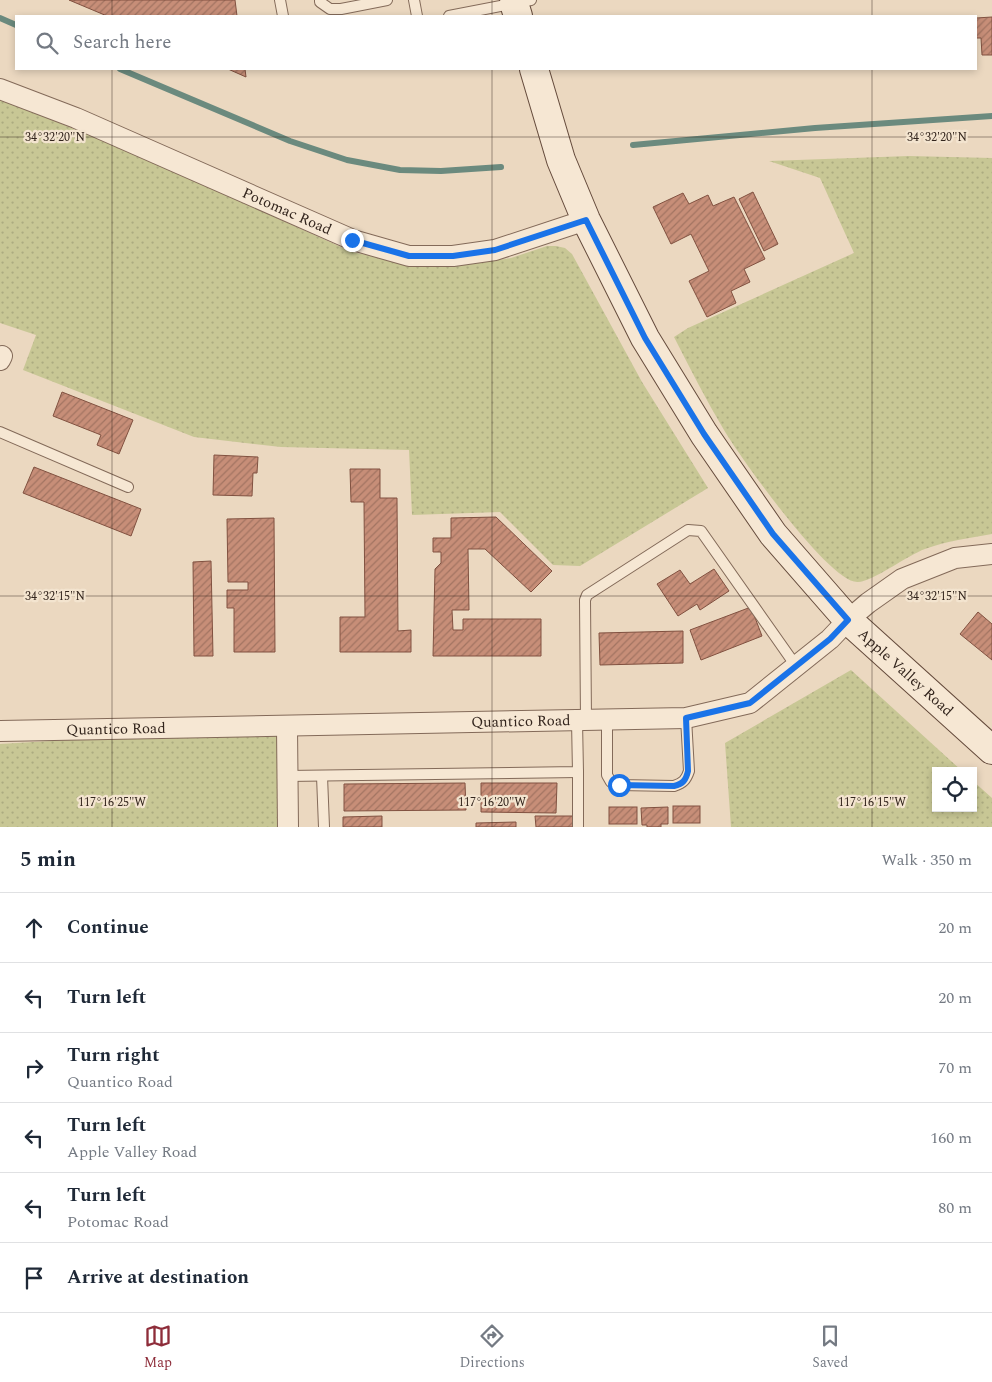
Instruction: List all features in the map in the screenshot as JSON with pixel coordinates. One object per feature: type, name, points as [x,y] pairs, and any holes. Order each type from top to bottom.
[{"type":"main road","name":"Apple Valley Road","points":[[534,70],[561,160],[586,220],[645,338],[704,434],[773,534],[848,620],[992,750]]},
{"type":"street","name":"Potomac Road","points":[[0,89],[76,118],[352,240],[409,256],[453,256],[495,250],[586,220]]},
{"type":"street","name":"Quantico Road","points":[[0,731],[686,718],[750,703],[830,639],[868,603],[902,579],[955,558],[992,554]]},
{"type":"street","points":[[287,727],[288,827]]},
{"type":"lane","points":[[280,0],[283,15]]},
{"type":"lane","points":[[320,0],[330,9],[341,9],[387,0]]},
{"type":"lane","points":[[414,0],[417,15]]},
{"type":"lane","points":[[455,15],[518,4]]},
{"type":"lane","points":[[0,432],[128,487]]},
{"type":"lane","points":[[578,827],[578,772],[582,720],[585,600],[587,595],[688,530],[701,530],[796,666]]},
{"type":"lane","points":[[606,720],[607,775],[612,782],[619,785],[674,786],[681,784],[686,779],[688,771],[686,718]]},
{"type":"lane","points":[[287,776],[578,772]]},
{"type":"lane","points":[[322,776],[324,827]]},
{"type":"shaded area","points":[[0,98],[155,163],[352,252],[414,265],[464,265],[511,258],[547,246],[565,248],[572,254],[642,382],[708,488],[580,566],[553,565],[500,512],[412,515],[409,450],[281,447],[194,437],[23,370],[36,335],[0,323]]},
{"type":"shaded area","points":[[909,156],[992,158],[992,534],[925,549],[872,578],[858,582],[845,577],[828,563],[786,517],[724,430],[704,396],[674,337],[688,328],[854,253],[820,178],[769,161]]},
{"type":"shaded area","points":[[851,670],[958,767],[932,767],[932,812],[977,812],[977,785],[992,798],[992,827],[731,827],[725,743]]},
{"type":"shaded area","points":[[287,727],[288,827],[0,827],[0,744]]},
{"type":"building","points":[[69,0],[235,0],[237,15],[105,15]]},
{"type":"building","points":[[992,17],[992,55],[982,55],[981,38],[977,38],[977,18]]},
{"type":"building","points":[[230,70],[245,70],[246,77]]},
{"type":"building","points":[[753,192],[778,244],[764,251],[739,199]]},
{"type":"building","points":[[683,193],[689,204],[708,195],[713,206],[734,197],[765,259],[744,269],[750,282],[731,291],[736,303],[707,317],[689,281],[709,271],[691,234],[671,244],[653,207]]},
{"type":"building","points":[[62,392],[133,420],[119,454],[97,445],[101,435],[53,416]]},
{"type":"building","points":[[214,455],[258,457],[257,473],[253,473],[252,496],[213,495]]},
{"type":"building","points":[[34,467],[141,509],[131,536],[23,493]]},
{"type":"building","points":[[350,469],[380,469],[380,498],[397,498],[398,631],[411,630],[411,652],[340,652],[340,617],[365,617],[364,502],[351,502]]},
{"type":"building","points":[[496,517],[552,571],[531,592],[485,549],[468,549],[469,610],[452,610],[453,630],[463,630],[463,619],[541,619],[541,656],[433,656],[435,569],[441,563],[441,552],[433,552],[433,538],[451,538],[451,518]]},
{"type":"building","points":[[274,518],[275,652],[234,652],[234,608],[227,608],[227,590],[248,590],[248,582],[228,582],[227,519]]},
{"type":"building","points":[[211,561],[213,656],[194,656],[193,562]]},
{"type":"building","points":[[714,569],[729,591],[700,610],[697,604],[678,616],[657,584],[680,570],[690,584]]},
{"type":"building","points":[[751,607],[762,636],[701,660],[690,630]]},
{"type":"building","points":[[978,612],[992,624],[992,660],[960,634]]},
{"type":"building","points":[[683,631],[683,663],[600,665],[599,633]]},
{"type":"building","points":[[465,783],[466,810],[344,811],[344,784]]},
{"type":"building","points":[[481,783],[557,783],[556,813],[481,812]]},
{"type":"building","points":[[673,806],[700,806],[700,823],[673,823]]},
{"type":"building","points":[[609,807],[637,807],[637,824],[609,824]]},
{"type":"building","points":[[668,807],[668,824],[661,824],[661,827],[642,825],[641,808]]},
{"type":"building","points":[[382,816],[382,827],[343,827],[343,817]]},
{"type":"building","points":[[535,816],[574,816],[574,827],[536,827]]},
{"type":"building","points":[[516,822],[516,827],[476,827],[476,823]]},
{"type":"waterway","points":[[0,18],[15,25]]},
{"type":"waterway","points":[[122,70],[290,141],[347,160],[400,170],[441,171],[501,167]]},
{"type":"waterway","points":[[633,145],[815,128],[992,116]]},
{"type":"route","points":[[352,240],[409,256],[453,256],[495,250],[586,220],[645,338],[704,434],[773,534],[848,620],[830,639],[750,703],[686,718],[688,771],[686,779],[681,784],[674,786],[619,785]]}]
